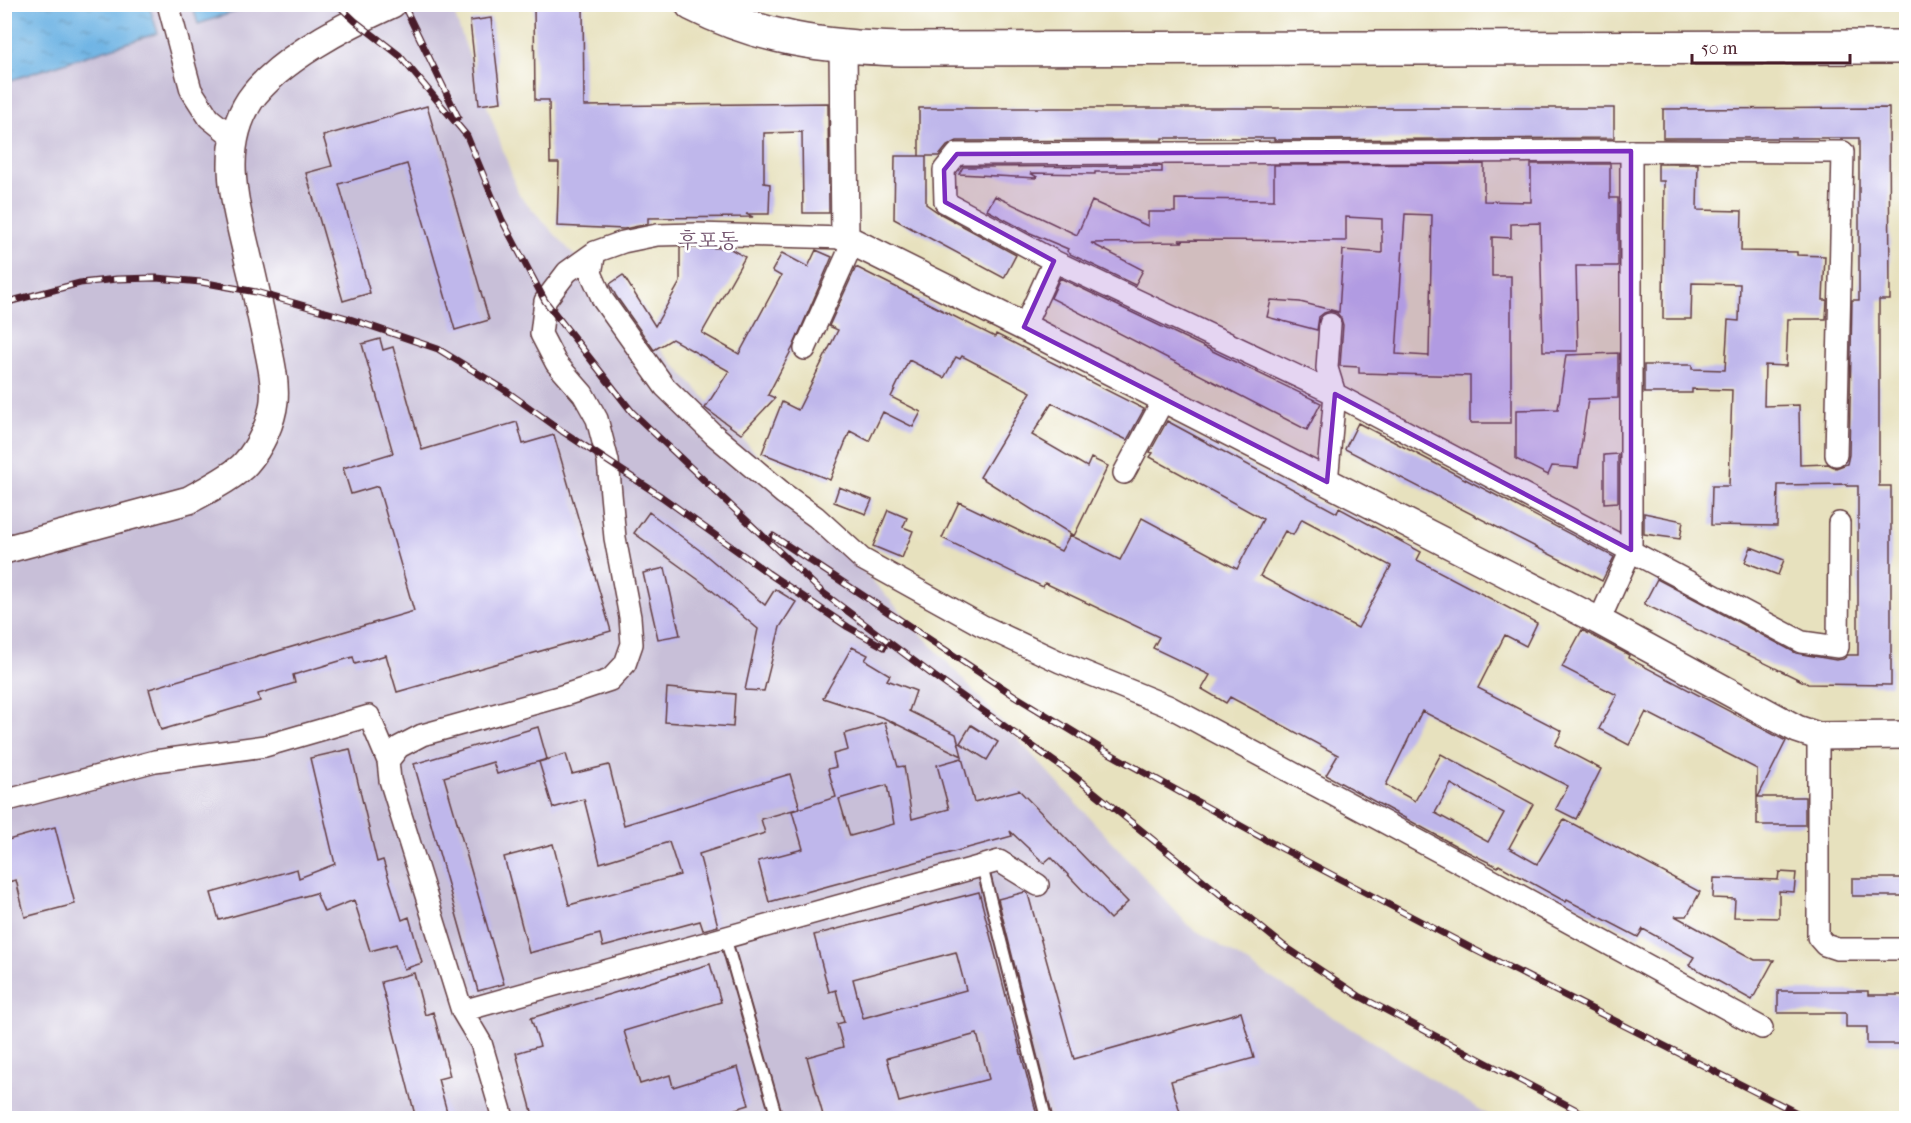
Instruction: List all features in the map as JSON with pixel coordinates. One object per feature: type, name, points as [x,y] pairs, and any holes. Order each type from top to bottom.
[{"type":"main road","points":[[692,4],[735,23],[776,37],[843,48],[1906,47]]},
{"type":"street","points":[[168,4],[191,90],[209,118],[234,138]]},
{"type":"street","points":[[4,550],[189,500],[245,464],[268,426],[274,400],[271,362],[235,202],[232,162],[234,138],[239,122],[249,102],[272,77],[299,56],[355,21],[392,4]]},
{"type":"street","points":[[805,349],[849,240],[843,48]]},
{"type":"street","points":[[1599,621],[1631,550],[1631,151]]},
{"type":"street","points":[[1836,455],[1843,153],[1631,151],[957,154],[944,170],[945,202],[1054,261],[1335,394],[1802,642],[1838,647],[1839,523]]},
{"type":"street","points":[[388,761],[399,747],[422,735],[610,680],[625,664],[632,644],[630,617],[615,538],[608,461],[597,419],[583,394],[556,363],[541,334],[545,301],[567,272],[595,252],[623,242],[657,235],[696,234],[849,240],[1599,621],[1797,729],[1818,736],[1906,735]]},
{"type":"street","points":[[595,252],[591,273],[603,300],[665,387],[713,434],[784,494],[816,517],[862,559],[981,625],[1060,662],[1168,706],[1761,1028]]},
{"type":"street","points":[[1024,327],[1054,261]]},
{"type":"street","points":[[1327,482],[1335,394],[1327,368],[1330,324]]},
{"type":"street","points":[[1124,473],[1164,399]]},
{"type":"street","points":[[4,801],[155,761],[265,746],[369,716],[388,761],[390,780],[462,1011],[481,1043],[503,1119]]},
{"type":"street","points":[[1818,736],[1818,937],[1825,945],[1837,949],[1906,949]]},
{"type":"street","points":[[462,1011],[999,861],[1038,885]]},
{"type":"lane","points":[[982,866],[1046,1119]]},
{"type":"lane","points":[[725,938],[777,1119]]},
{"type":"highlighted area","points":[[1631,151],[1631,550],[1335,394],[1327,482],[1024,327],[1054,261],[945,202],[944,170],[957,154]]},
{"type":"shaded area","points":[[5,4],[451,5],[519,195],[1189,926],[1493,1118],[5,1118]]},
{"type":"water","points":[[23,4],[149,5],[158,33],[5,82],[5,11]]},
{"type":"water","points":[[192,4],[256,4],[256,5],[198,24]]},
{"type":"building","points":[[534,4],[583,4],[584,106],[828,103],[829,213],[803,213],[802,132],[764,133],[764,183],[770,184],[769,214],[746,214],[753,217],[648,218],[648,224],[624,229],[557,226],[559,163],[550,163],[549,100],[535,100]]},
{"type":"building","points":[[491,18],[501,102],[479,105],[470,21]]},
{"type":"building","points":[[427,106],[489,320],[455,330],[407,164],[339,184],[370,293],[343,301],[306,173],[332,166],[323,136]]},
{"type":"building","points":[[919,108],[1614,108],[1614,138],[1274,140],[1274,138],[1162,138],[1162,140],[957,141],[947,146],[939,156],[919,156]]},
{"type":"building","points":[[1889,108],[1890,300],[1879,300],[1879,486],[1891,486],[1891,685],[1808,684],[1644,604],[1657,579],[1796,653],[1836,660],[1848,655],[1858,655],[1858,486],[1847,486],[1847,484],[1778,485],[1777,526],[1711,525],[1712,486],[1729,486],[1732,390],[1692,389],[1692,393],[1644,393],[1644,365],[1692,365],[1692,369],[1725,370],[1728,320],[1739,321],[1740,284],[1692,283],[1691,319],[1663,319],[1664,181],[1658,181],[1658,164],[1698,164],[1697,210],[1742,211],[1741,251],[1797,252],[1797,255],[1825,256],[1823,300],[1827,300],[1826,319],[1788,319],[1786,366],[1765,365],[1764,406],[1799,405],[1800,465],[1828,464],[1836,468],[1847,464],[1849,455],[1852,300],[1859,300],[1859,138],[1663,138],[1663,109]]},
{"type":"building","points":[[895,156],[926,156],[926,204],[1016,255],[1004,278],[894,219]]},
{"type":"building","points":[[1484,164],[1484,201],[1531,202],[1531,164],[1610,164],[1610,198],[1618,198],[1618,266],[1576,266],[1578,351],[1543,351],[1540,223],[1511,224],[1511,238],[1492,237],[1492,276],[1511,276],[1511,423],[1470,423],[1470,376],[1359,373],[1359,367],[1340,366],[1343,325],[1337,313],[1330,311],[1319,317],[1317,330],[1267,317],[1271,300],[1300,302],[1339,312],[1343,250],[1382,253],[1382,219],[1346,217],[1346,241],[1179,240],[1183,242],[1091,243],[1143,270],[1135,285],[1070,254],[1068,249],[1028,232],[987,210],[995,196],[1077,235],[1092,201],[1148,226],[1148,212],[1175,212],[1175,199],[1274,200],[1274,165]],"holes":[[[1405,214],[1432,215],[1429,356],[1396,354]]]},
{"type":"building","points":[[1162,166],[1162,172],[1030,173],[1036,178],[959,174],[963,167]]},
{"type":"building","points":[[680,247],[729,248],[745,257],[702,333],[739,354],[781,276],[772,271],[782,253],[808,267],[816,250],[832,257],[793,347],[768,395],[775,398],[741,434],[705,408],[729,371],[672,339],[654,350],[610,284],[623,275],[655,326],[680,282]]},
{"type":"building","points":[[856,267],[995,337],[996,334],[1144,409],[1127,440],[1052,403],[1032,435],[1087,467],[1091,458],[1108,466],[1074,536],[980,477],[1031,392],[962,356],[960,359],[956,357],[944,378],[909,360],[891,397],[921,412],[913,427],[883,412],[869,441],[850,431],[830,480],[762,453],[782,402],[798,410],[838,330],[829,326]]},
{"type":"building","points":[[1060,278],[1321,403],[1307,430],[1051,298]]},
{"type":"building","points":[[380,339],[383,350],[393,347],[422,450],[517,422],[523,444],[554,435],[611,631],[397,692],[386,655],[355,664],[353,657],[293,675],[295,683],[258,694],[260,701],[161,730],[149,689],[414,611],[378,486],[351,494],[343,468],[393,453],[362,344]]},
{"type":"building","points":[[1618,353],[1618,398],[1588,399],[1578,468],[1552,466],[1548,475],[1516,459],[1516,410],[1558,409],[1566,355]]},
{"type":"building","points":[[1167,421],[1337,513],[1339,508],[1421,552],[1417,560],[1537,623],[1526,646],[1505,635],[1478,688],[1562,731],[1555,745],[1601,769],[1576,819],[1556,809],[1568,786],[1422,711],[1386,785],[1415,801],[1441,754],[1533,804],[1509,848],[1537,864],[1564,819],[1700,892],[1687,916],[1675,916],[1755,960],[1774,960],[1752,1000],[1689,965],[1694,957],[1643,929],[1638,937],[1567,900],[1566,902],[1499,865],[1498,867],[1458,847],[1326,775],[1338,755],[1230,697],[1226,703],[1202,689],[1210,675],[1153,648],[1159,637],[1045,583],[1043,587],[942,538],[959,502],[1061,551],[1070,535],[1120,560],[1142,518],[1237,569],[1263,519],[1150,457],[1153,453],[1150,452]],"holes":[[[1302,519],[1391,566],[1358,628],[1260,576],[1285,531],[1293,535]],[[1451,784],[1504,813],[1488,842],[1435,813]]]},
{"type":"building","points":[[1358,423],[1614,557],[1602,581],[1345,449]]},
{"type":"building","points":[[1618,454],[1618,502],[1604,503],[1604,455]]},
{"type":"building","points":[[839,487],[872,500],[866,514],[834,502]]},
{"type":"building","points":[[888,510],[907,518],[903,527],[913,531],[902,558],[873,546]]},
{"type":"building","points":[[649,512],[702,552],[765,605],[775,589],[796,602],[780,627],[764,691],[745,690],[758,629],[703,583],[634,533]]},
{"type":"building","points":[[1644,513],[1683,521],[1680,539],[1644,534]]},
{"type":"building","points":[[1751,547],[1784,560],[1778,575],[1745,562]]},
{"type":"building","points":[[665,568],[680,635],[658,639],[643,573]]},
{"type":"building","points":[[1582,630],[1629,655],[1628,658],[1786,741],[1758,797],[1805,797],[1805,825],[1757,825],[1757,769],[1646,712],[1629,745],[1599,729],[1617,695],[1562,667]]},
{"type":"building","points":[[852,647],[868,655],[865,660],[890,675],[887,680],[916,691],[909,711],[956,734],[962,756],[884,718],[823,698]]},
{"type":"building","points":[[667,688],[735,694],[733,727],[665,722]]},
{"type":"building","points":[[885,722],[898,767],[904,766],[912,819],[949,809],[937,765],[962,758],[974,802],[1019,790],[1128,902],[1110,919],[1051,857],[1044,863],[1010,831],[1012,836],[769,902],[758,861],[803,849],[792,811],[836,797],[828,769],[836,767],[833,754],[848,750],[844,734]],"holes":[[[887,785],[894,824],[850,836],[839,799]]]},
{"type":"building","points":[[971,725],[998,742],[987,760],[960,743]]},
{"type":"building","points":[[538,727],[547,759],[497,774],[493,762],[444,777],[504,984],[478,991],[414,764]]},
{"type":"building","points":[[350,749],[377,862],[383,860],[402,920],[409,917],[422,963],[404,969],[396,944],[370,951],[354,900],[324,912],[316,893],[219,920],[211,893],[297,869],[299,878],[335,864],[310,758]]},
{"type":"building","points":[[566,754],[572,774],[609,765],[624,825],[790,774],[800,808],[761,819],[765,833],[699,854],[718,926],[703,930],[700,921],[603,947],[600,934],[529,953],[504,857],[553,844],[569,905],[680,875],[669,842],[600,863],[584,799],[553,808],[539,762]]},
{"type":"building","points":[[55,827],[75,904],[25,917],[16,880],[4,883],[4,841]]},
{"type":"building","points":[[1779,872],[1796,873],[1794,892],[1779,891],[1779,918],[1734,917],[1735,899],[1713,898],[1714,878],[1778,880]]},
{"type":"building","points":[[1852,878],[1906,878],[1906,896],[1852,896]]},
{"type":"building","points":[[979,892],[1038,1119],[824,1119],[807,1057],[843,1047],[837,1024],[844,1022],[836,990],[829,992],[814,935]],"holes":[[[956,952],[966,990],[863,1018],[853,979]],[[977,1034],[989,1079],[899,1102],[887,1058]]]},
{"type":"building","points":[[1025,892],[1028,894],[1074,1059],[1241,1012],[1254,1058],[1171,1081],[1182,1119],[1053,1119],[998,899]]},
{"type":"building","points":[[710,964],[721,1002],[624,1031],[640,1084],[670,1075],[673,1087],[738,1067],[749,1105],[703,1119],[534,1119],[516,1053],[540,1046],[531,1018]]},
{"type":"building","points":[[414,973],[425,1015],[433,1012],[450,1076],[438,1079],[449,1119],[416,1119],[381,982]]},
{"type":"building","points":[[1778,991],[1868,991],[1868,995],[1906,995],[1906,1044],[1867,1044],[1867,1027],[1846,1027],[1846,1013],[1778,1013]]},
{"type":"railway","points":[[337,4],[399,55],[467,136],[502,220],[545,301],[632,412],[822,592],[934,676],[1073,775],[1284,946],[1359,996],[1592,1118]]},
{"type":"railway","points":[[403,4],[458,117]]},
{"type":"railway","points":[[4,303],[80,283],[117,279],[156,278],[201,282],[256,292],[347,318],[438,349],[502,388],[848,627],[884,647]]},
{"type":"railway","points":[[773,536],[1015,696],[1100,748],[1281,848],[1475,950],[1807,1118]]},
{"type":"district","name":"후포동","points":[[708,241]]}]
